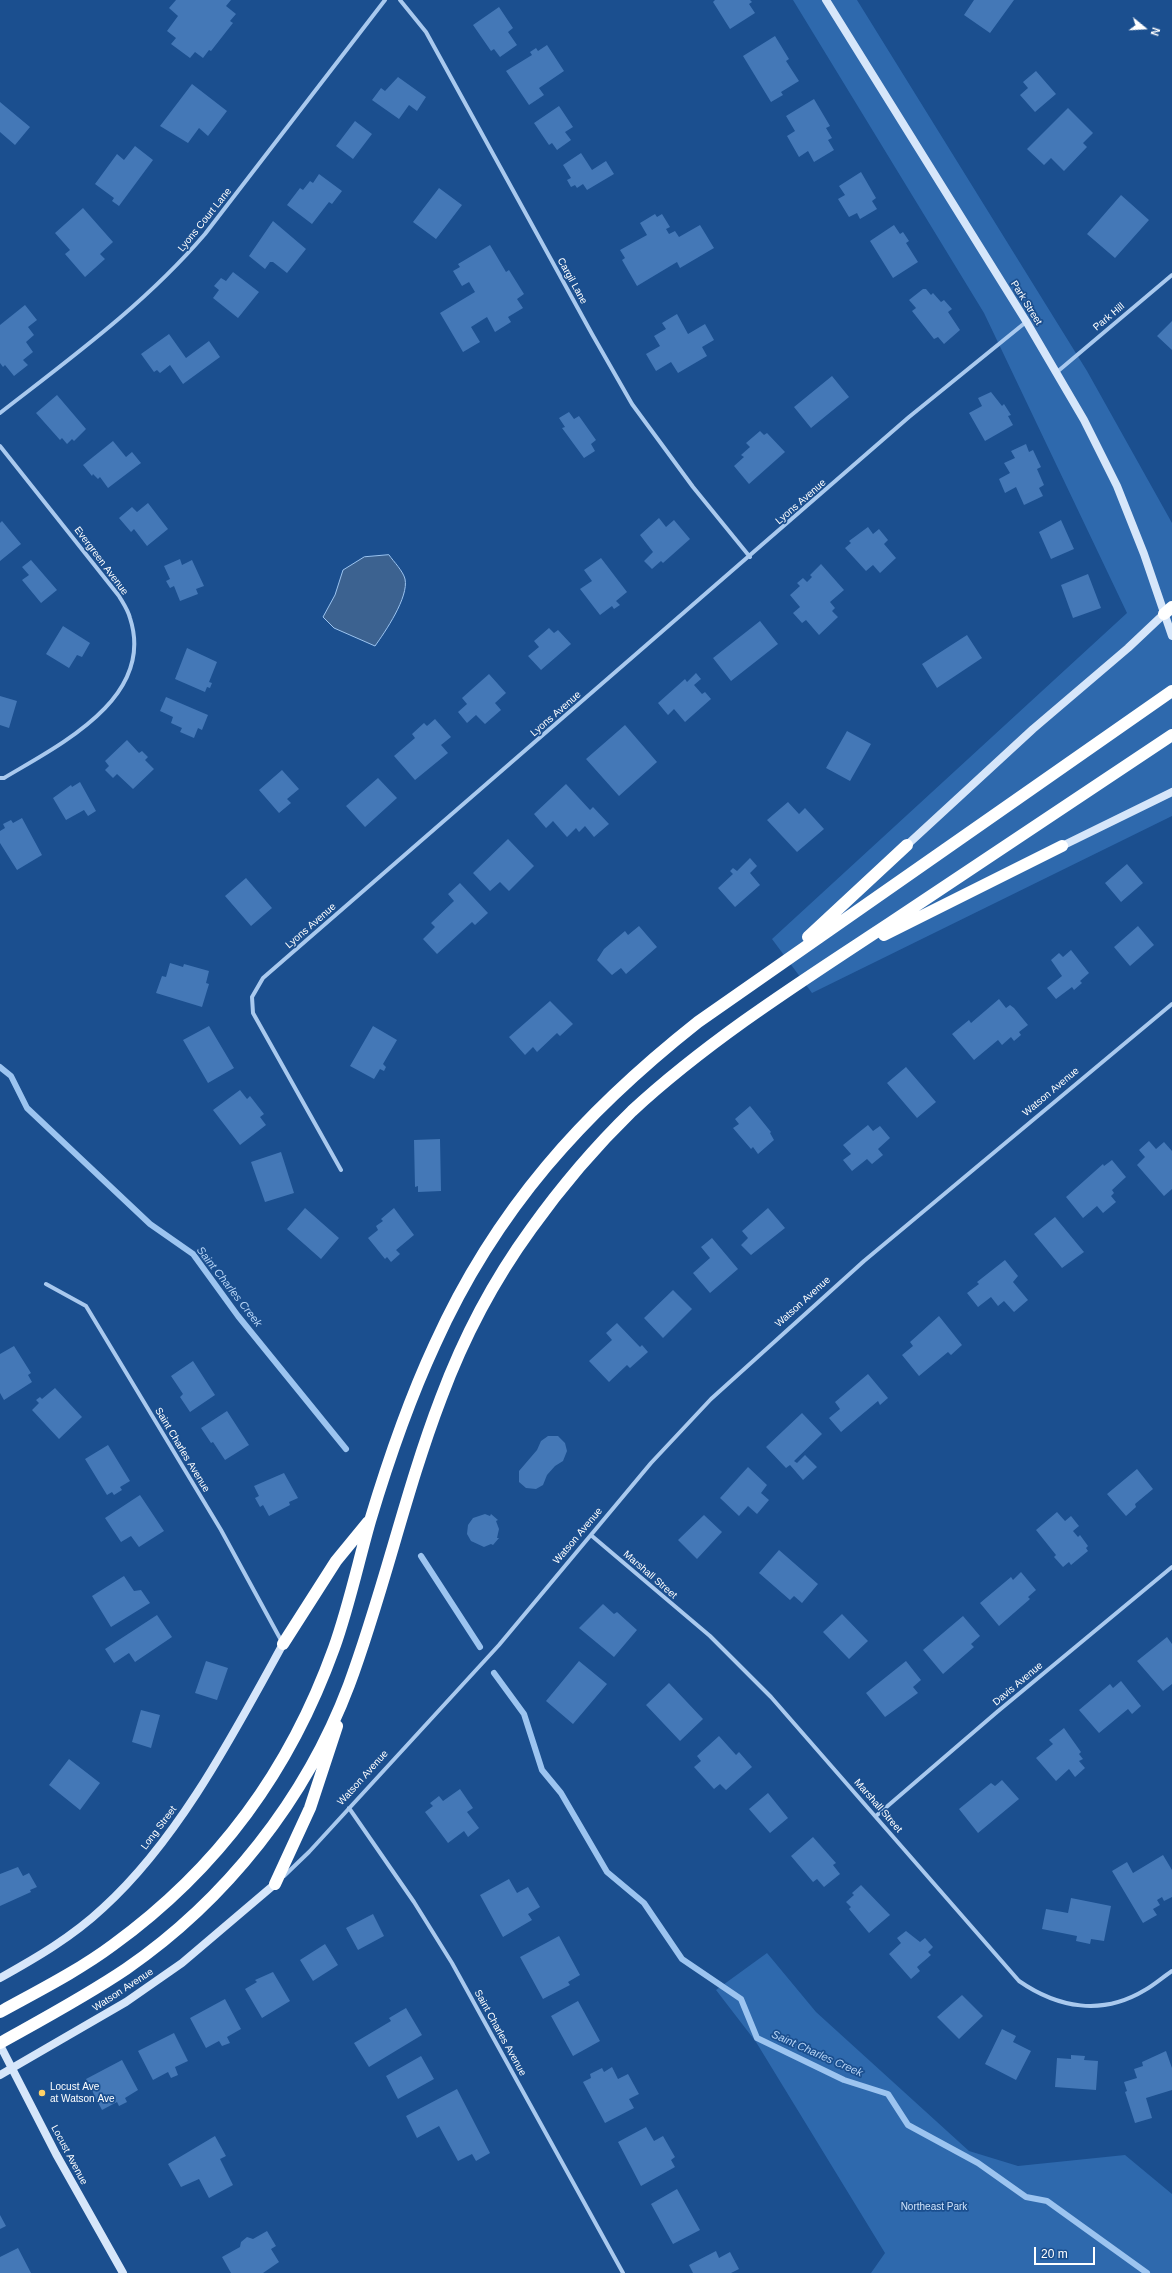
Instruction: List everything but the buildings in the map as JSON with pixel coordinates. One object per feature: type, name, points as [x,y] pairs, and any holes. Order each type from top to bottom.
[{"type":"highway","points":[[0,2012],[65,1976],[117,1942],[155,1913],[195,1876],[232,1835],[270,1782],[292,1744],[316,1695],[335,1644],[371,1518],[408,1408],[434,1345],[462,1289],[494,1236],[554,1155],[599,1107],[646,1062],[698,1022],[1172,691]]},
{"type":"highway","points":[[275,1884],[310,1808],[330,1751],[347,1691],[442,1394],[466,1339],[495,1285],[528,1234],[557,1194],[597,1147],[663,1084],[731,1032],[838,957],[1172,735]]},
{"type":"highway","points":[[775,968],[907,846]]},
{"type":"highway","points":[[838,957],[1062,846]]},
{"type":"highway","points":[[283,1644],[336,1561],[371,1518]]},
{"type":"highway","points":[[0,2044],[79,1999],[129,1966],[185,1922],[228,1882],[263,1840],[294,1794],[322,1747],[347,1691]]},
{"type":"street","name":"Lyons Court Lane","points":[[0,414],[134,307],[182,261],[205,234],[385,0]]},
{"type":"street","name":"Cargil Lane","points":[[400,0],[426,32],[632,404],[693,487],[750,557]]},
{"type":"street","name":"Park Street","points":[[826,0],[1057,372],[1084,420],[1117,486],[1168,611],[1172,636]]},
{"type":"street","name":"Park Hill","points":[[1057,372],[1172,275]]},
{"type":"street","name":"Lyons Avenue","points":[[341,1170],[253,1013],[252,997],[263,978],[750,557],[909,417],[1026,322]]},
{"type":"street","name":"Evergreen Avenue","points":[[0,446],[100,570],[119,596],[130,617],[134,638],[132,658],[128,674],[118,692],[94,720],[77,735],[4,778],[0,778]]},
{"type":"street","points":[[907,846],[1033,729],[1128,648],[1168,611]]},
{"type":"street","points":[[1062,846],[1172,792]]},
{"type":"street","name":"Watson Avenue","points":[[0,2075],[132,1998],[182,1963],[275,1884],[308,1852],[499,1645],[592,1536],[651,1463],[735,1376],[864,1261],[1172,1004]]},
{"type":"street","name":"Saint Charles Avenue","points":[[46,1284],[86,1306],[221,1530],[283,1644]]},
{"type":"street","name":"Marshall Street","points":[[592,1536],[710,1636],[771,1697],[1019,1982],[1038,1994],[1063,2004],[1090,2007],[1112,2004],[1145,1990],[1172,1971]]},
{"type":"street","name":"Davis Avenue","points":[[876,1816],[996,1712],[1172,1567]]},
{"type":"street","name":"Long Street","points":[[0,1978],[37,1958],[75,1932],[104,1908],[144,1864],[207,1777],[283,1644]]},
{"type":"street","name":"Saint Charles Avenue","points":[[349,1808],[414,1902],[452,1963],[623,2273]]},
{"type":"street","name":"Locust Avenue","points":[[0,2044],[56,2154],[123,2273]]},
{"type":"green space","points":[[793,0],[857,0],[1087,371],[1172,523],[1172,816],[812,993],[772,939],[1127,613],[984,313]]},
{"type":"green space","name":"Northeast Park","points":[[767,1953],[816,2012],[969,2151],[1018,2166],[1125,2155],[1172,2194],[1172,2273],[871,2273],[885,2253],[756,2042],[716,1990]]},
{"type":"shaded area","points":[[389,555],[402,573],[405,579],[405,586],[400,604],[395,614],[375,646],[334,628],[323,617],[335,595],[343,570],[364,557]]},
{"type":"waterway","name":"Saint Charles Creek","points":[[0,1067],[11,1076],[27,1108],[150,1224],[193,1254],[238,1316],[346,1449]]},
{"type":"waterway","name":"Saint Charles Creek","points":[[421,1556],[480,1647]]},
{"type":"waterway","name":"Saint Charles Creek","points":[[494,1673],[524,1714],[542,1770],[561,1793],[607,1872],[644,1903],[682,1959],[741,1999],[757,2038],[844,2080],[888,2094],[908,2125],[978,2163],[1026,2197],[1047,2201],[1147,2273]]},
{"type":"place","name":"Locust Ave at Watson Ave","points":[[42,2093]]}]
